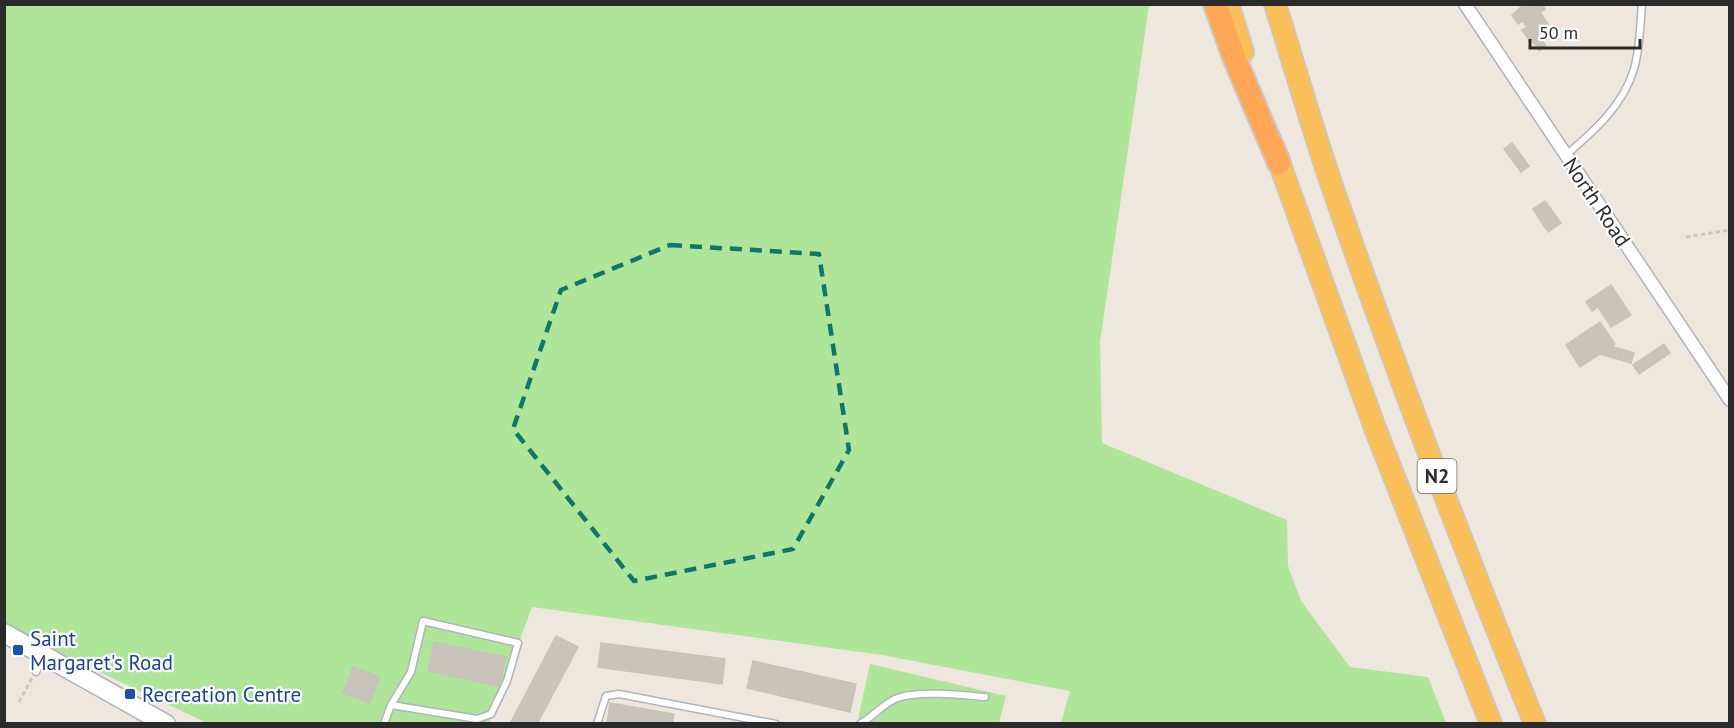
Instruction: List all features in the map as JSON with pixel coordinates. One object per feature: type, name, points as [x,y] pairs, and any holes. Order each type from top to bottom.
[{"type":"highway","points":[[1215,4],[1234,57],[1280,163]]},
{"type":"highway","name":"N2","points":[[1275,4],[1330,181],[1418,428],[1535,723]]},
{"type":"highway","name":"N2","points":[[1228,5],[1280,163],[1375,428],[1491,723]]},
{"type":"main road","points":[[4,633],[40,663],[166,723]]},
{"type":"street","name":"North Road","points":[[1467,6],[1730,400]]},
{"type":"lane","points":[[1566,155],[1598,127],[1621,98],[1634,70],[1642,4]]},
{"type":"lane","points":[[384,723],[391,705],[411,672],[423,621],[518,643],[507,681],[491,714],[477,719],[391,705]]},
{"type":"lane","points":[[597,723],[606,696],[619,693],[776,723]]},
{"type":"lane","points":[[860,723],[895,699],[917,695],[985,697]]},
{"type":"path","points":[[1686,237],[1730,230]]},
{"type":"path","points":[[20,702],[40,663]]},
{"type":"highlighted area","points":[[670,245],[819,254],[849,450],[793,549],[634,581],[513,429],[561,290]]},
{"type":"green space","points":[[4,5],[1149,5],[1100,342],[1102,443],[1287,520],[1288,566],[1301,601],[1350,667],[1428,677],[1446,723],[1061,723],[1070,691],[882,655],[532,607],[489,723],[207,723],[5,627]]},
{"type":"green space","points":[[870,664],[1006,696],[999,723],[857,724]]},
{"type":"building","points":[[1524,4],[1542,4],[1545,9],[1524,23],[1523,21],[1518,24],[1512,15]]},
{"type":"building","points":[[1540,12],[1550,27],[1530,41],[1522,30],[1527,27],[1524,23]]},
{"type":"building","points":[[1545,31],[1548,35],[1542,40],[1546,46],[1539,51],[1532,40]]},
{"type":"building","points":[[1512,143],[1529,166],[1521,172],[1504,149]]},
{"type":"building","points":[[1545,201],[1561,223],[1548,232],[1533,209]]},
{"type":"building","points":[[1611,285],[1631,315],[1611,327],[1598,307],[1592,311],[1586,302]]},
{"type":"building","points":[[1600,322],[1615,344],[1580,367],[1566,345]]},
{"type":"building","points":[[1664,344],[1670,353],[1639,374],[1633,365]]},
{"type":"building","points":[[1611,346],[1634,353],[1631,363],[1600,354]]},
{"type":"building","points":[[556,636],[578,647],[537,724],[510,724]]},
{"type":"building","points":[[434,642],[506,657],[499,686],[428,671]]},
{"type":"building","points":[[601,643],[725,659],[722,684],[598,667]]},
{"type":"building","points":[[753,661],[856,684],[850,712],[747,688]]},
{"type":"building","points":[[353,667],[380,677],[370,703],[343,693]]},
{"type":"building","points":[[610,703],[674,714],[672,724],[607,724]]},
{"type":"place","name":"Saint Margaret's Road","points":[[18,650]]},
{"type":"place","name":"Recreation Centre","points":[[130,694]]}]
